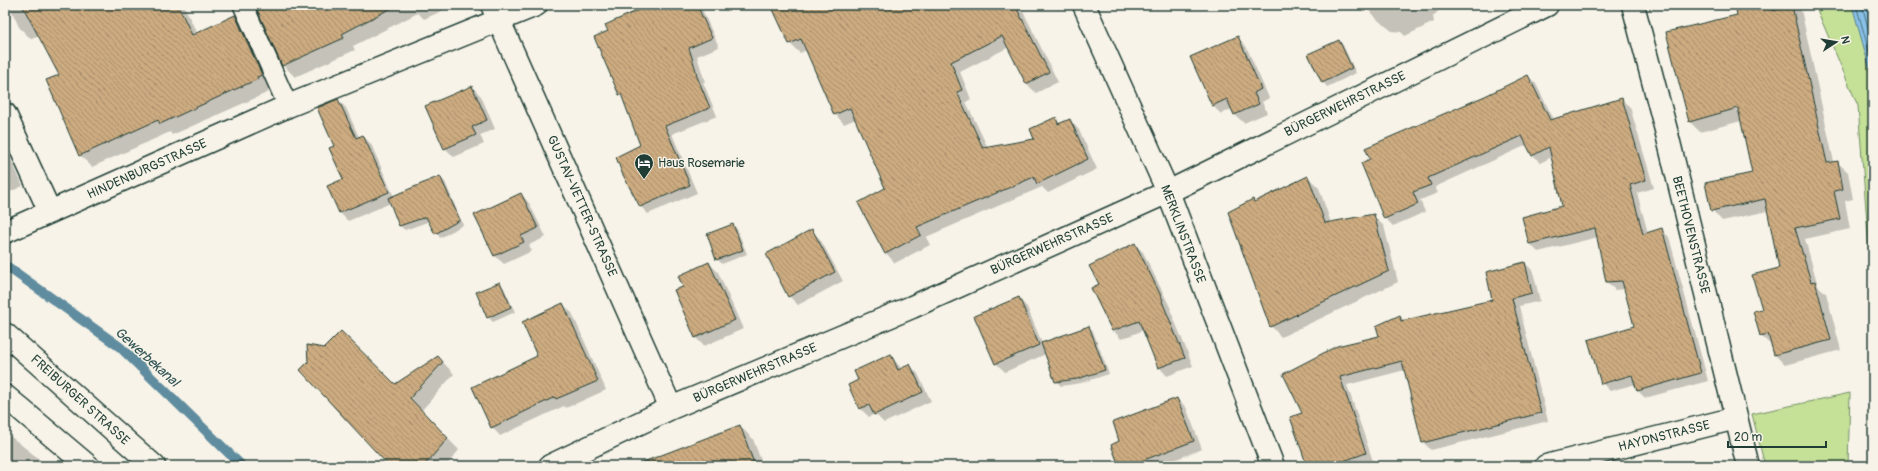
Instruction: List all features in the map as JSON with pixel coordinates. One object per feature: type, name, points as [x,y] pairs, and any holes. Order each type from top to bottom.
[{"type":"street","name":"HINDENBURGSTRASSE","points":[[9,230],[496,13],[536,5]]},
{"type":"street","name":"MERKLINSTRASSE","points":[[1084,5],[1168,192],[1272,466]]},
{"type":"street","name":"BÜRGERWEHRSTRASSE","points":[[550,466],[671,408],[912,307],[1168,192],[1547,5]]},
{"type":"street","name":"BEETHOVENSTRASSE","points":[[1633,5],[1668,137],[1748,466]]},
{"type":"street","name":"GUSTAV-VETTER-STRASSE","points":[[496,13],[671,408]]},
{"type":"street","points":[[5,114],[50,212]]},
{"type":"street","name":"FREIBURGER STRASSE","points":[[5,334],[154,466]]},
{"type":"street","points":[[5,396],[88,466]]},
{"type":"street","name":"HAYDNSTRASSE","points":[[1546,466],[1736,418]]},
{"type":"lane","points":[[242,5],[288,106]]},
{"type":"green space","points":[[1815,5],[1852,5],[1873,80],[1873,300],[1858,106]]},
{"type":"green space","points":[[1873,300],[1873,466],[1870,466]]},
{"type":"green space","points":[[1850,393],[1848,466],[1765,466],[1752,414]]},
{"type":"water","points":[[1852,5],[1873,5],[1873,80]]},
{"type":"building","points":[[22,5],[178,5],[192,35],[235,15],[262,75],[257,77],[258,79],[160,124],[158,120],[79,156],[46,80],[59,75]]},
{"type":"building","points":[[255,5],[397,5],[342,34],[344,38],[282,66]]},
{"type":"building","points":[[650,5],[697,5],[712,38],[689,48],[696,74],[710,108],[665,126],[690,185],[640,207],[622,173],[616,157],[640,145],[621,94],[619,95],[594,37],[608,31],[605,25]]},
{"type":"building","points":[[771,5],[1015,5],[1049,72],[1026,84],[1002,36],[951,62],[962,90],[957,92],[983,148],[1034,139],[1030,129],[1056,117],[1058,124],[1070,119],[1088,159],[1037,184],[1034,177],[917,227],[921,235],[885,254],[858,203],[885,188],[850,108],[834,115],[801,39],[789,44]]},
{"type":"building","points":[[1759,5],[1771,5],[1772,11],[1792,6],[1827,163],[1838,161],[1843,189],[1834,191],[1840,219],[1795,228],[1811,282],[1815,281],[1831,340],[1774,355],[1768,334],[1760,336],[1753,311],[1762,309],[1752,275],[1779,268],[1765,199],[1711,211],[1705,183],[1752,173],[1738,108],[1689,122],[1666,32],[1737,15],[1736,10]]},
{"type":"building","points":[[1238,36],[1261,89],[1254,93],[1259,104],[1234,115],[1227,99],[1212,106],[1190,57]]},
{"type":"building","points":[[1339,40],[1352,68],[1322,83],[1308,54]]},
{"type":"building","points":[[1528,75],[1550,120],[1622,98],[1646,180],[1630,185],[1643,234],[1662,228],[1701,373],[1637,391],[1632,375],[1601,384],[1588,340],[1634,326],[1622,281],[1606,282],[1595,228],[1529,244],[1522,217],[1562,206],[1549,147],[1532,156],[1522,136],[1428,178],[1431,185],[1413,192],[1418,204],[1384,219],[1361,163],[1370,159],[1365,148],[1485,96]]},
{"type":"building","points":[[472,86],[487,120],[472,127],[476,135],[444,149],[425,106]]},
{"type":"building","points":[[338,99],[356,138],[363,135],[389,192],[339,213],[327,186],[343,179],[329,148],[334,146],[317,108]]},
{"type":"building","points":[[440,176],[460,220],[435,234],[426,217],[399,226],[388,198]]},
{"type":"building","points":[[1308,176],[1325,223],[1374,214],[1389,271],[1270,327],[1228,212],[1253,199],[1254,202]]},
{"type":"building","points":[[521,193],[538,228],[521,236],[524,242],[494,256],[474,215]]},
{"type":"building","points":[[733,224],[743,250],[716,260],[707,234]]},
{"type":"building","points":[[812,229],[835,272],[788,297],[766,254]]},
{"type":"building","points":[[1135,243],[1163,300],[1162,301],[1185,358],[1158,368],[1139,321],[1112,331],[1091,288],[1099,284],[1089,266]]},
{"type":"building","points":[[709,262],[735,320],[695,338],[674,290],[683,287],[678,276]]},
{"type":"building","points":[[1525,262],[1532,293],[1512,298],[1541,413],[1422,443],[1402,361],[1340,377],[1366,453],[1330,466],[1307,466],[1290,417],[1302,413],[1283,374],[1337,346],[1379,336],[1376,326],[1400,315],[1401,321],[1492,300],[1486,272]]},
{"type":"building","points":[[500,282],[511,307],[487,318],[476,292]]},
{"type":"building","points":[[1019,297],[1039,345],[995,364],[974,316]]},
{"type":"building","points":[[563,303],[598,381],[556,399],[555,397],[491,428],[472,387],[537,356],[522,322]]},
{"type":"building","points":[[1089,326],[1105,370],[1077,379],[1055,382],[1041,343]]},
{"type":"building","points":[[341,331],[395,384],[438,356],[443,362],[410,398],[448,438],[424,466],[389,466],[300,370],[308,362],[307,345],[324,348]]},
{"type":"building","points":[[891,354],[898,370],[910,364],[923,392],[874,415],[869,405],[859,409],[848,385],[858,380],[854,371]]},
{"type":"building","points":[[1177,398],[1194,441],[1128,466],[1119,466],[1111,445],[1119,441],[1113,422]]},
{"type":"building","points":[[740,425],[755,466],[639,466],[638,464]]},
{"type":"waterway","name":"Gewerbekanal","points":[[5,265],[120,347],[242,466]]},
{"type":"place","name":"Haus Rosemarie","points":[[644,180]]}]
